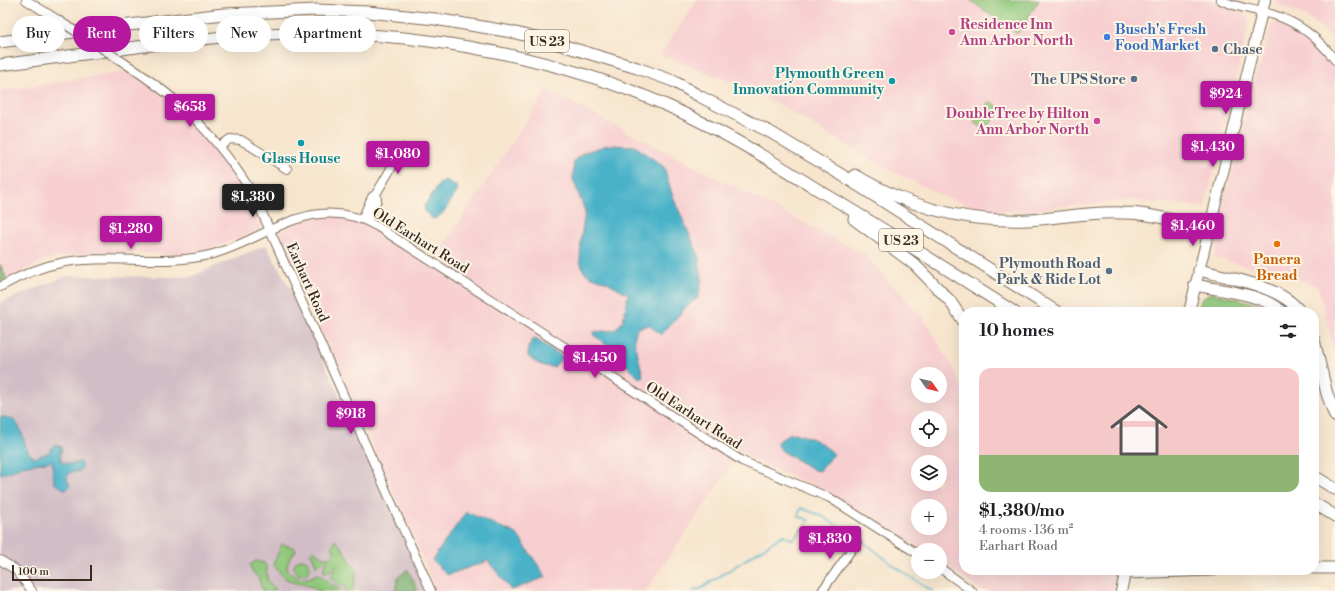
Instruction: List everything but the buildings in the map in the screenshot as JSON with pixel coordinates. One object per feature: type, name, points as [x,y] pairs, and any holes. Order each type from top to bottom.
[{"type":"highway","name":"US 23","points":[[0,42],[224,14],[316,10],[368,12],[435,18],[512,32],[629,65],[673,81],[788,142],[1049,307]]},
{"type":"highway","name":"US 23","points":[[0,65],[217,37],[254,34],[316,33],[368,35],[424,41],[486,50],[528,59],[562,68],[622,88],[668,106],[729,136],[886,231],[1006,307]]},
{"type":"highway","points":[[673,81],[705,93],[768,123],[859,178],[888,193],[926,208],[972,218],[1001,220],[1030,220],[1087,213],[1124,212],[1156,217],[1209,230]]},
{"type":"highway","points":[[787,170],[914,264],[950,301],[959,314]]},
{"type":"highway","points":[[1199,270],[1265,288],[1282,296],[1297,307]]},
{"type":"highway","points":[[1196,285],[1247,295],[1264,300],[1274,307]]},
{"type":"highway","points":[[1319,361],[1327,394],[1335,416]]},
{"type":"highway","points":[[1319,479],[1335,489]]},
{"type":"highway","points":[[1319,506],[1335,516]]},
{"type":"highway","points":[[1319,568],[1335,568]]},
{"type":"main road","points":[[1190,307],[1265,0]]},
{"type":"main road","points":[[1121,591],[1124,575]]},
{"type":"street","name":"Earhart Road","points":[[26,0],[123,62],[164,91],[204,128],[220,146],[240,174],[255,197],[271,231],[431,591]]},
{"type":"street","points":[[1221,0],[1234,6],[1273,15],[1302,27],[1311,34],[1335,60]]},
{"type":"street","points":[[220,146],[230,139],[241,140],[287,169]]},
{"type":"street","points":[[364,220],[377,200],[376,194],[403,148]]},
{"type":"street","name":"Old Earhart Road","points":[[0,287],[55,264],[98,260],[163,260],[194,258],[214,254],[271,231],[296,219],[320,214],[339,214],[364,220],[742,461],[830,498],[911,550]]},
{"type":"street","points":[[822,591],[857,542]]},
{"type":"street","points":[[0,560],[16,570],[32,591]]},
{"type":"street","points":[[947,573],[972,591]]},
{"type":"shaded area","points":[[697,0],[1210,0],[1244,14],[1248,17],[1249,22],[1227,117],[1217,146],[1215,166],[1205,207],[1130,200],[995,212],[977,208],[945,197],[878,164],[776,103],[737,84],[660,55]]},
{"type":"shaded area","points":[[1274,0],[1335,0],[1335,42],[1325,31],[1311,20],[1298,12],[1279,5]]},
{"type":"shaded area","points":[[1274,23],[1279,23],[1303,35],[1316,46],[1335,69],[1335,354],[1318,286],[1214,257],[1216,251],[1215,241],[1256,71],[1257,68],[1260,67],[1270,27]]},
{"type":"shaded area","points":[[131,71],[171,101],[210,139],[236,175],[251,200],[262,222],[261,228],[257,231],[213,248],[184,254],[175,255],[132,252],[71,255],[45,260],[0,283],[0,91]]},
{"type":"shaded area","points":[[547,90],[864,254],[924,319],[959,380],[959,575],[1115,575],[1113,591],[982,591],[947,567],[947,543],[911,543],[818,487],[763,465],[740,453],[646,591],[437,591],[280,237],[281,232],[287,227],[300,221],[317,217],[334,216],[364,222],[432,263]]},
{"type":"shaded area","points":[[266,245],[295,297],[427,591],[0,591],[0,303],[67,276],[190,277]]},
{"type":"green space","points":[[970,0],[1039,0],[1017,34]]},
{"type":"green space","points":[[989,101],[1001,108],[986,130],[975,123]]},
{"type":"green space","points":[[0,264],[7,279],[0,283]]},
{"type":"green space","points":[[1211,293],[1259,304],[1265,307],[1199,307],[1203,298]]},
{"type":"green space","points":[[335,540],[341,546],[357,571],[353,591],[345,591],[345,587],[341,586],[330,578],[336,566],[334,565],[330,571],[325,573],[323,569],[327,562],[326,560],[316,566],[310,553],[313,550],[323,557],[330,557],[335,550],[331,548]]},
{"type":"green space","points":[[282,544],[295,548],[296,551],[288,562],[287,570],[290,573],[297,578],[309,578],[317,574],[344,591],[317,591],[312,587],[286,579],[273,564]]},
{"type":"green space","points":[[302,559],[309,564],[310,567],[305,574],[302,575],[295,570],[294,567],[299,560]]},
{"type":"green space","points":[[256,561],[264,563],[267,568],[268,580],[276,589],[273,591],[263,591],[258,577],[252,572],[250,565]]},
{"type":"green space","points":[[408,569],[418,591],[395,591],[398,577]]},
{"type":"water","points":[[607,145],[635,146],[664,167],[673,197],[698,254],[702,279],[698,298],[686,307],[661,335],[649,325],[637,328],[634,340],[643,376],[639,378],[601,340],[593,335],[594,332],[615,330],[623,321],[628,294],[607,282],[592,277],[584,272],[580,261],[585,211],[573,179],[574,161],[583,153]]},
{"type":"water","points":[[446,180],[456,186],[458,191],[443,212],[437,218],[433,219],[425,212],[424,206],[440,183]]},
{"type":"water","points":[[534,338],[563,357],[554,367],[540,364],[528,356],[528,347]]},
{"type":"water","points":[[0,417],[13,420],[17,423],[28,451],[34,458],[50,452],[55,445],[62,447],[60,454],[61,461],[74,464],[79,461],[82,466],[79,472],[73,471],[68,474],[67,480],[70,485],[66,490],[54,483],[52,461],[22,466],[12,471],[0,474]]},
{"type":"water","points":[[794,433],[816,440],[834,454],[820,471],[814,470],[782,451],[776,443],[789,434]]},
{"type":"water","points":[[466,512],[517,534],[546,577],[511,590],[488,561],[447,575],[432,560]]},
{"type":"waterway","points":[[693,591],[702,588],[783,535],[793,540],[809,520],[798,516],[801,508],[822,516],[865,543],[897,568],[932,591]]},
{"type":"place","name":"Residence Inn Ann Arbor North","points":[[952,32]]},
{"type":"place","name":"Busch's Fresh Food Market","points":[[1107,37]]},
{"type":"place","name":"Chase","points":[[1215,49]]},
{"type":"place","name":"The UPS Store","points":[[1134,79]]},
{"type":"place","name":"Plymouth Green Innovation Community","points":[[892,81]]},
{"type":"place","name":"DoubleTree by Hilton Ann Arbor North","points":[[1097,121]]},
{"type":"place","name":"Glass House","points":[[301,143]]},
{"type":"place","name":"Panera Bread","points":[[1277,244]]},
{"type":"place","name":"Plymouth Road Park & Ride Lot","points":[[1109,271]]}]
